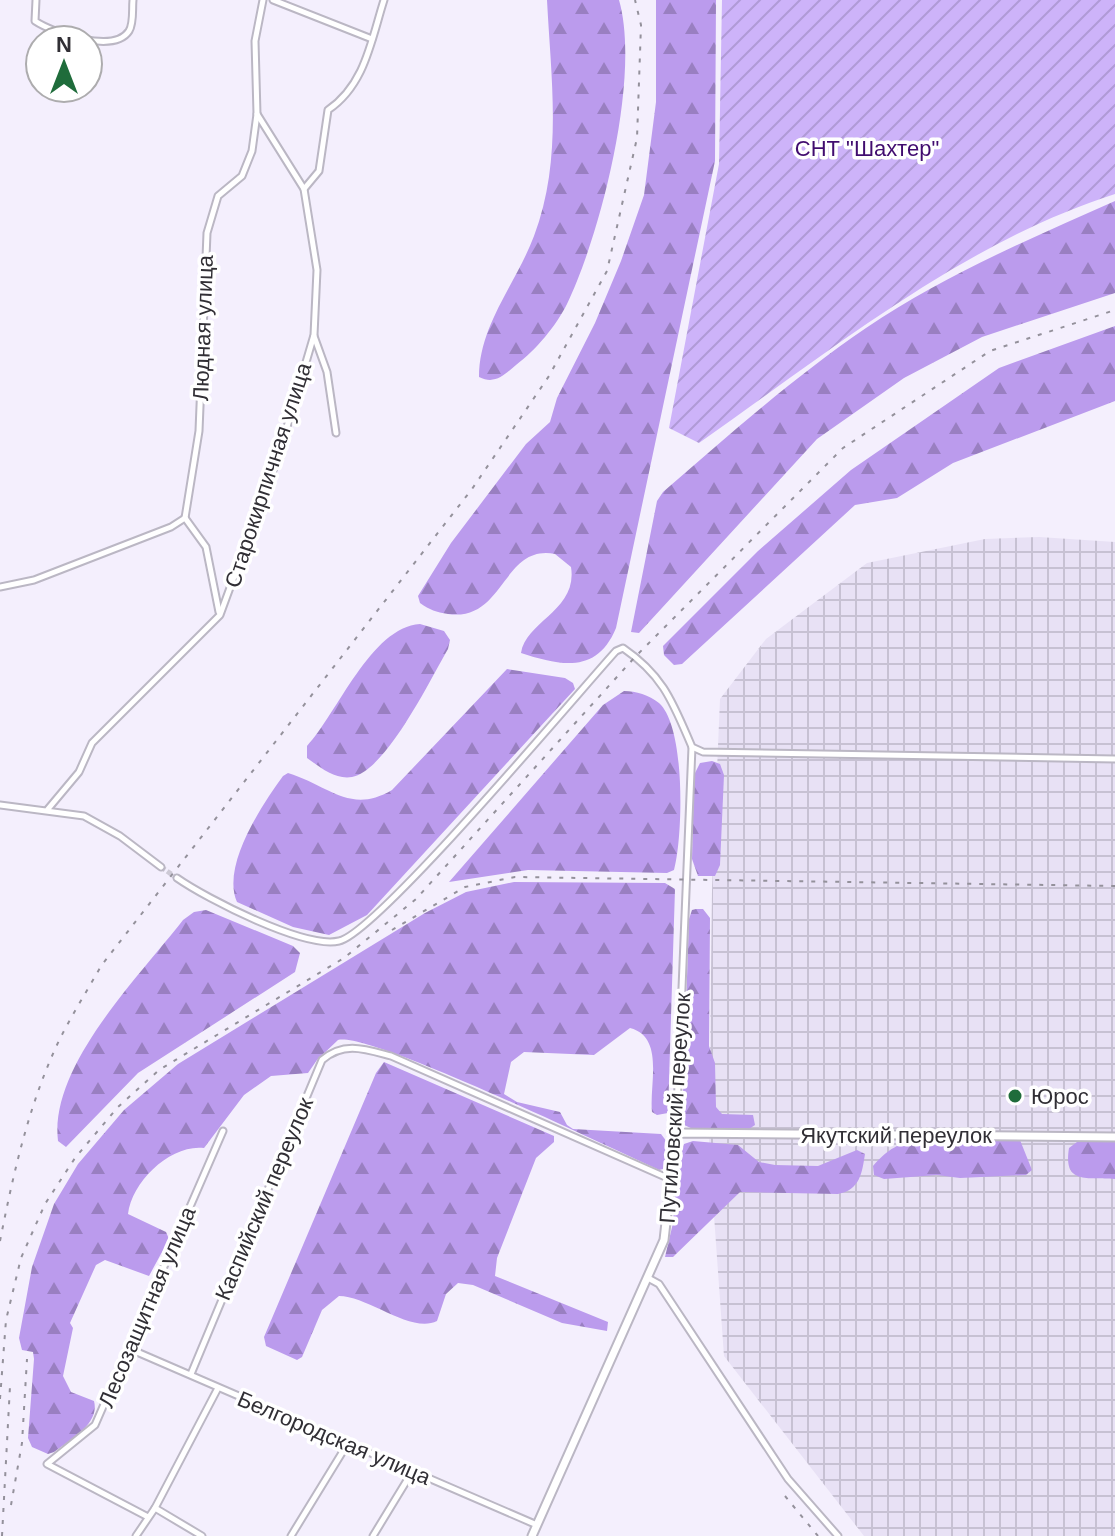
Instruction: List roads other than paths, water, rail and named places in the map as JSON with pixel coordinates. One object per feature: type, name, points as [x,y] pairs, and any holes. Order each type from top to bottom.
[{"type":"main road","name":"Якутский переулок","points":[[676,1133],[1115,1137]]},
{"type":"main road","name":"Путиловский переулок","points":[[532,1536],[667,1229],[676,1133]]},
{"type":"street","points":[[36,0],[35,21],[48,30],[103,43],[126,35],[131,28],[133,0]]},
{"type":"street","points":[[257,114],[255,41],[263,0]]},
{"type":"street","points":[[273,0],[372,39]]},
{"type":"street","points":[[304,189],[319,171],[328,110],[345,99],[357,83],[384,0]]},
{"type":"street","name":"Людная улица","points":[[185,518],[199,431],[207,233],[218,196],[242,176],[252,151],[257,114]]},
{"type":"street","name":"Старокирпичная улица","points":[[220,615],[254,529],[314,335],[317,270],[304,189],[257,114]]},
{"type":"street","name":"Старокирпичная улица","points":[[314,335],[327,372],[336,433]]},
{"type":"street","points":[[0,587],[34,580],[171,527],[185,518],[206,547],[220,615],[92,743],[79,772],[48,809]]},
{"type":"street","points":[[177,878],[290,935],[323,943],[347,940],[436,853],[616,651],[623,648],[655,673],[670,696],[692,747],[719,753],[1115,759]]},
{"type":"street","name":"Путиловский переулок","points":[[676,1133],[692,747]]},
{"type":"street","points":[[0,805],[48,809],[98,822],[161,867]]},
{"type":"street","name":"Каспийский переулок","points":[[191,1374],[322,1060],[338,1049],[356,1048],[391,1056],[673,1180]]},
{"type":"street","name":"Лесозащитная улица","points":[[148,1517],[47,1464],[95,1425],[223,1131]]},
{"type":"street","points":[[648,1278],[659,1284],[788,1479],[838,1536]]},
{"type":"street","name":"Белгородская улица","points":[[130,1349],[538,1525]]},
{"type":"street","points":[[136,1536],[155,1508],[218,1388]]},
{"type":"street","points":[[291,1536],[348,1443]]},
{"type":"street","points":[[373,1536],[413,1472]]},
{"type":"street","points":[[155,1508],[202,1536]]},
{"type":"tunnel","points":[[161,867],[177,878]]},
{"type":"railway","points":[[0,1241],[16,1167],[37,1094],[61,1037],[101,966],[472,489],[549,376],[607,271],[637,138],[641,25],[635,0]]},
{"type":"railway","points":[[0,1399],[6,1320],[21,1258],[45,1204],[75,1158],[118,1107],[159,1070],[344,958],[416,899],[635,657],[843,448],[990,351],[1115,310]]},
{"type":"railway","points":[[392,930],[465,887],[515,877],[1115,886]]},
{"type":"railway","points":[[11,1505],[22,1443],[27,1359]]},
{"type":"railway","points":[[2,1536],[10,1386]]},
{"type":"railway","points":[[785,1496],[818,1536]]},
{"type":"place","name":"Юрос","points":[[1015,1096]]},
{"type":"park label","name":"СНТ \"Шахтер\"","points":[[867,148]]}]
